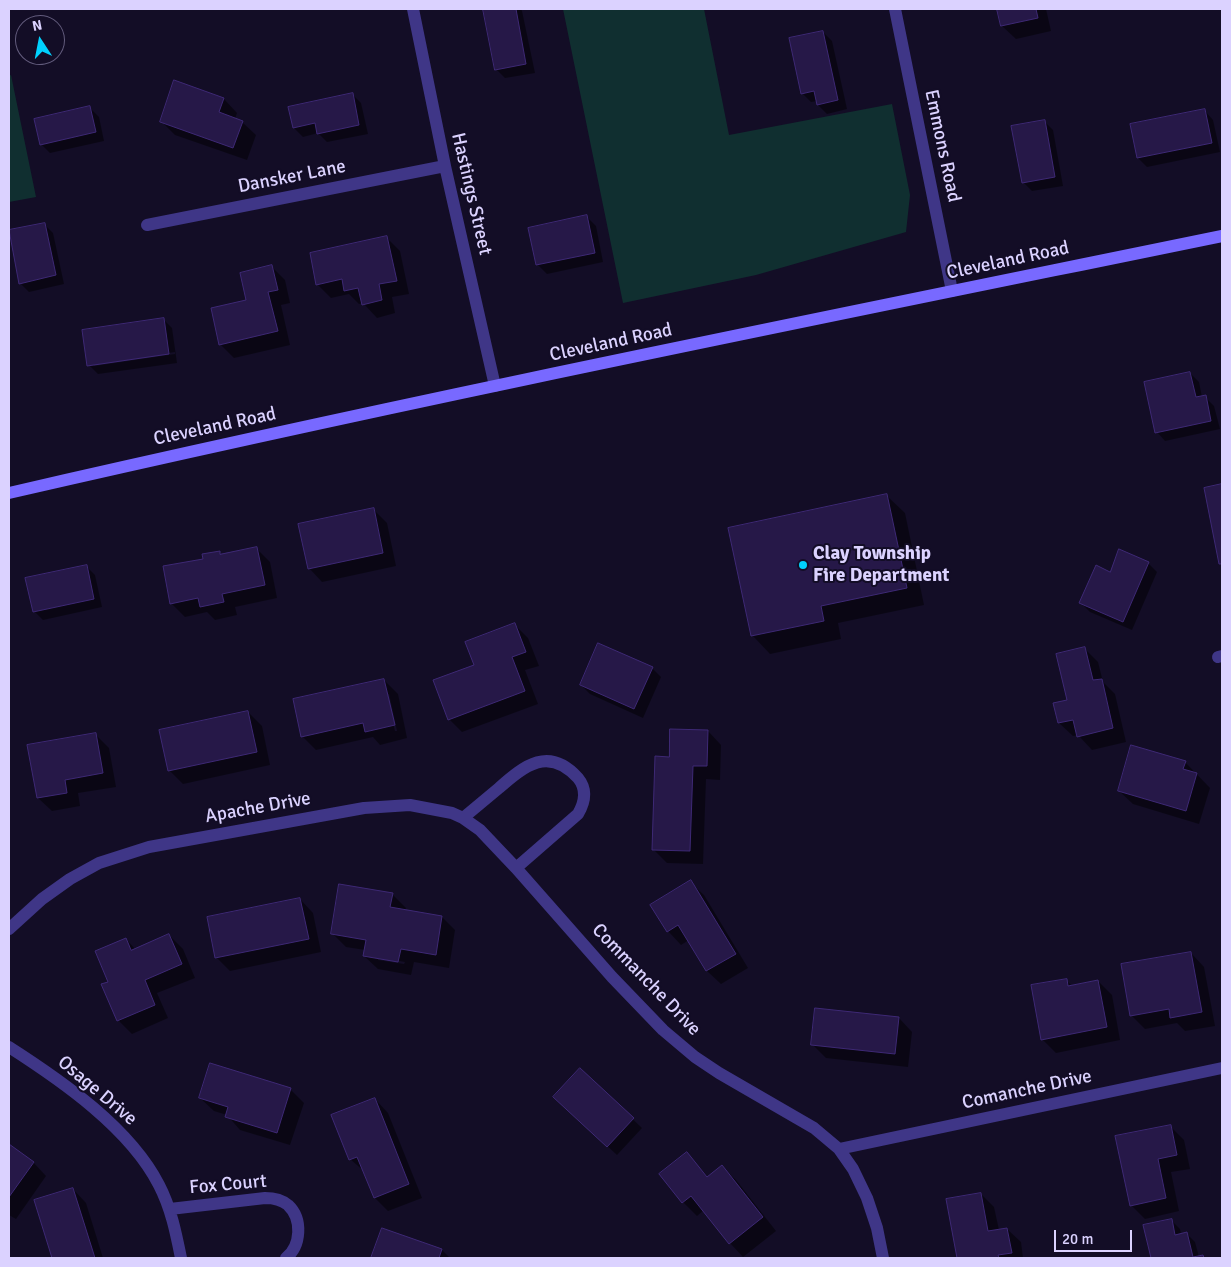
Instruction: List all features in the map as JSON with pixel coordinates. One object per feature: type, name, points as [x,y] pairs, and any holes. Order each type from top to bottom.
[{"type":"main road","name":"Cleveland Road","points":[[9,493],[209,447],[495,386],[1222,236]]},
{"type":"street","name":"Hastings Street","points":[[413,9],[426,79],[495,386]]},
{"type":"street","name":"Emmons Road","points":[[895,9],[952,291]]},
{"type":"street","name":"Dansker Lane","points":[[147,225],[445,166]]},
{"type":"street","points":[[463,818],[518,771],[531,763],[543,760],[558,763],[571,771],[582,783],[584,792],[582,807],[578,814],[516,868]]},
{"type":"street","name":"Apache Drive","points":[[9,929],[42,899],[70,879],[99,863],[149,847],[364,808],[410,805],[442,811],[463,818],[480,830],[516,868]]},
{"type":"street","name":"Commanche Drive","points":[[516,868],[612,977],[663,1030],[695,1057],[814,1128],[839,1149],[853,1169],[867,1198],[877,1228],[883,1258]]},
{"type":"street","name":"Osage Drive","points":[[9,1047],[97,1110],[123,1135],[148,1166],[159,1185],[170,1210],[181,1258]]},
{"type":"street","name":"Comanche Drive","points":[[839,1149],[1222,1068]]},
{"type":"street","name":"Fox Court","points":[[170,1210],[265,1198],[275,1199],[287,1204],[298,1223],[299,1235],[293,1253],[286,1258]]},
{"type":"green space","points":[[563,9],[704,9],[729,135],[892,104],[910,195],[906,232],[756,275],[623,303]]},
{"type":"green space","points":[[11,75],[36,197],[9,202],[9,76]]},
{"type":"building","points":[[483,9],[516,9],[526,64],[495,70]]},
{"type":"building","points":[[997,9],[1036,9],[1038,18],[1001,26]]},
{"type":"building","points":[[823,31],[838,100],[817,105],[814,91],[801,94],[789,38]]},
{"type":"building","points":[[174,80],[224,98],[219,112],[243,121],[233,148],[160,122]]},
{"type":"building","points":[[353,93],[359,125],[317,134],[315,123],[293,128],[288,107]]},
{"type":"building","points":[[90,106],[96,132],[40,145],[34,119]]},
{"type":"building","points":[[1205,109],[1212,143],[1137,158],[1130,124]]},
{"type":"building","points":[[1045,120],[1055,177],[1022,183],[1011,126]]},
{"type":"building","points":[[587,215],[595,253],[536,265],[528,228]]},
{"type":"building","points":[[45,223],[56,275],[19,284],[9,230]]},
{"type":"building","points":[[387,236],[397,281],[379,284],[382,300],[362,305],[358,288],[344,291],[342,279],[316,285],[310,253]]},
{"type":"building","points":[[272,265],[278,290],[268,292],[278,331],[219,345],[211,308],[246,300],[240,273]]},
{"type":"building","points":[[164,318],[169,354],[87,366],[82,330]]},
{"type":"building","points":[[1190,372],[1196,397],[1206,395],[1211,421],[1155,433],[1144,382]]},
{"type":"building","points":[[1222,484],[1222,564],[1219,564],[1204,488]]},
{"type":"building","points":[[887,494],[907,588],[821,606],[824,621],[751,636],[728,528]]},
{"type":"building","points":[[374,508],[383,553],[308,569],[298,524]]},
{"type":"building","points":[[257,547],[265,585],[222,594],[224,602],[200,607],[198,598],[170,604],[163,566],[203,559],[202,554],[220,551],[220,554]]},
{"type":"building","points":[[1119,549],[1149,562],[1123,622],[1079,603],[1096,565],[1110,572]]},
{"type":"building","points":[[87,565],[94,599],[33,612],[25,578]]},
{"type":"building","points":[[515,623],[526,652],[512,657],[525,691],[448,720],[433,680],[474,665],[465,642]]},
{"type":"building","points":[[598,643],[653,667],[634,709],[580,685]]},
{"type":"building","points":[[1085,647],[1093,680],[1102,679],[1113,728],[1077,737],[1073,720],[1058,723],[1053,703],[1067,700],[1056,654]]},
{"type":"building","points":[[384,679],[395,725],[365,732],[363,723],[301,737],[293,699]]},
{"type":"building","points":[[248,711],[257,752],[168,771],[159,730]]},
{"type":"building","points":[[670,729],[708,730],[707,766],[693,766],[690,851],[652,850],[655,756],[669,757]]},
{"type":"building","points":[[96,733],[103,773],[65,780],[67,793],[37,798],[27,745]]},
{"type":"building","points":[[1131,745],[1186,761],[1183,769],[1197,773],[1186,811],[1118,791]]},
{"type":"building","points":[[691,880],[736,954],[706,971],[678,925],[667,932],[650,905]]},
{"type":"building","points":[[339,884],[393,893],[390,907],[442,916],[436,955],[401,949],[398,962],[363,956],[366,940],[331,934]]},
{"type":"building","points":[[300,898],[309,939],[215,958],[207,917]]},
{"type":"building","points":[[169,934],[182,964],[145,980],[155,1005],[117,1021],[101,984],[108,982],[95,951],[126,938],[131,950]]},
{"type":"building","points":[[1191,952],[1202,1012],[1170,1018],[1169,1009],[1130,1016],[1121,964]]},
{"type":"building","points":[[1067,979],[1068,986],[1098,980],[1107,1027],[1041,1040],[1031,985]]},
{"type":"building","points":[[815,1008],[899,1017],[895,1054],[811,1045]]},
{"type":"building","points":[[210,1063],[291,1088],[277,1133],[225,1117],[228,1107],[199,1098]]},
{"type":"building","points":[[580,1068],[634,1118],[607,1147],[553,1097]]},
{"type":"building","points":[[375,1098],[409,1184],[374,1198],[357,1157],[349,1160],[331,1115]]},
{"type":"building","points":[[1171,1125],[1177,1155],[1158,1159],[1166,1198],[1130,1206],[1115,1136]]},
{"type":"building","points":[[9,1144],[34,1162],[9,1197]]},
{"type":"building","points":[[687,1152],[707,1177],[722,1165],[763,1217],[729,1244],[691,1196],[682,1203],[659,1174]]},
{"type":"building","points":[[73,1188],[95,1258],[52,1258],[34,1200]]},
{"type":"building","points":[[981,1193],[988,1231],[1007,1228],[1012,1253],[998,1255],[999,1258],[957,1258],[946,1199]]},
{"type":"building","points":[[1172,1219],[1175,1235],[1187,1232],[1193,1257],[1203,1255],[1204,1258],[1151,1258],[1143,1225]]},
{"type":"building","points":[[382,1228],[442,1249],[439,1258],[371,1258]]},
{"type":"place","name":"Clay Township Fire Department","points":[[803,565]]}]
